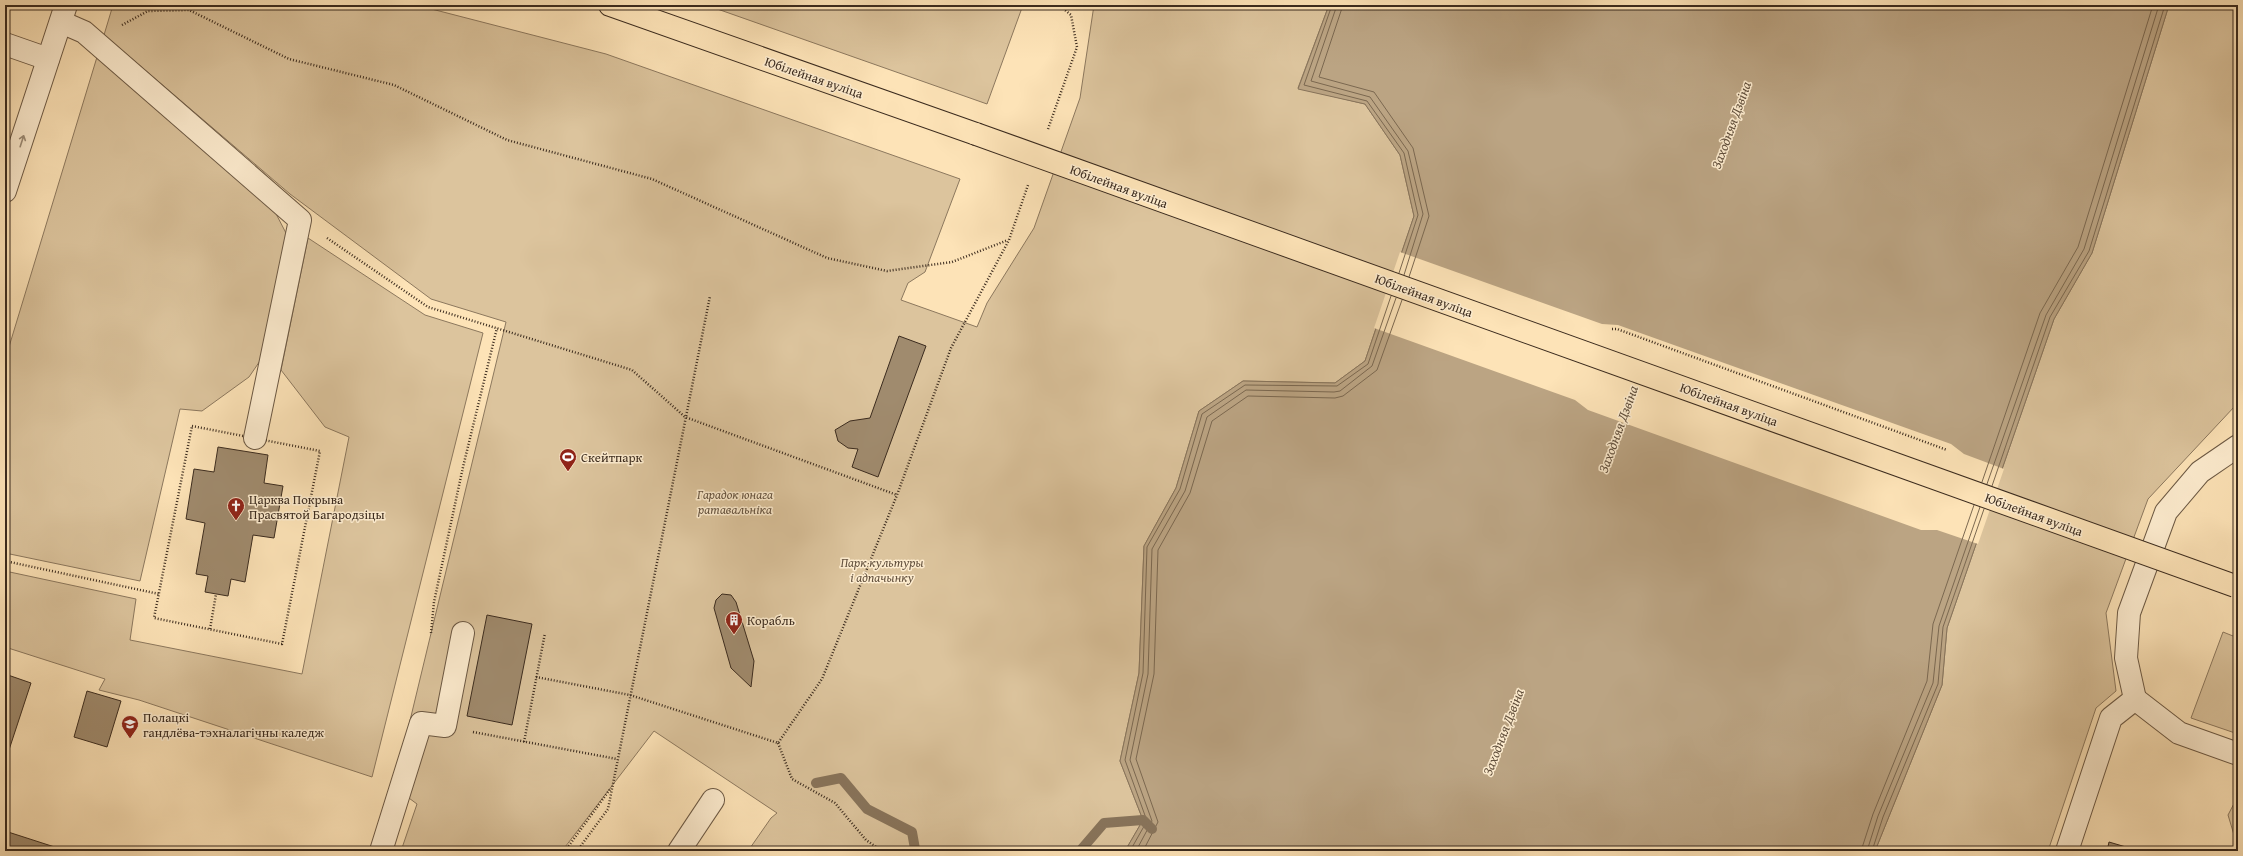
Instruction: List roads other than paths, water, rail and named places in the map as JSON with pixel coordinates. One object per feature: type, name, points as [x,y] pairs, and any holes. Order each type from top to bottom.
[{"type":"main road","name":"Юбілейная вуліца","points":[[610,5],[976,134],[2236,586]]},
{"type":"street","points":[[5,191],[48,59],[59,11],[300,220],[255,438]]},
{"type":"street","points":[[5,44],[48,59]]},
{"type":"street","points":[[2238,446],[2200,472],[2166,512],[2129,613],[2126,658],[2135,699],[2179,733],[2238,754]]},
{"type":"street","points":[[381,851],[421,722],[445,726],[463,633]]},
{"type":"street","points":[[2067,851],[2111,718],[2135,699]]},
{"type":"street","points":[[679,851],[714,800]]},
{"type":"water","name":"Заходняя Дзвіна","points":[[1329,5],[2169,5],[2092,253],[2054,319],[1947,628],[1942,685],[1875,851],[1125,851],[1143,820],[1120,761],[1139,673],[1144,546],[1176,488],[1199,411],[1243,381],[1335,383],[1365,361],[1414,216],[1400,155],[1365,104],[1298,89]]},
{"type":"waterway","points":[[816,783],[841,778],[867,809],[912,832],[915,849],[917,851]]},
{"type":"waterway","points":[[1080,851],[1104,823],[1143,820],[1152,829]]},
{"type":"place","name":"Скейтпарк","points":[[568,472]]},
{"type":"place","name":"Царква Покрыва Прасвятой Багародзіцы","points":[[236,521]]},
{"type":"place","name":"Корабль","points":[[734,635]]},
{"type":"place","name":"Полацкі гандлёва-тэхналагічны каледж","points":[[130,739]]},
{"type":"park label","name":"Гарадок юнага ратавальніка","points":[[735,502]]},
{"type":"park label","name":"Парк культуры і адпачынку","points":[[882,570]]}]
